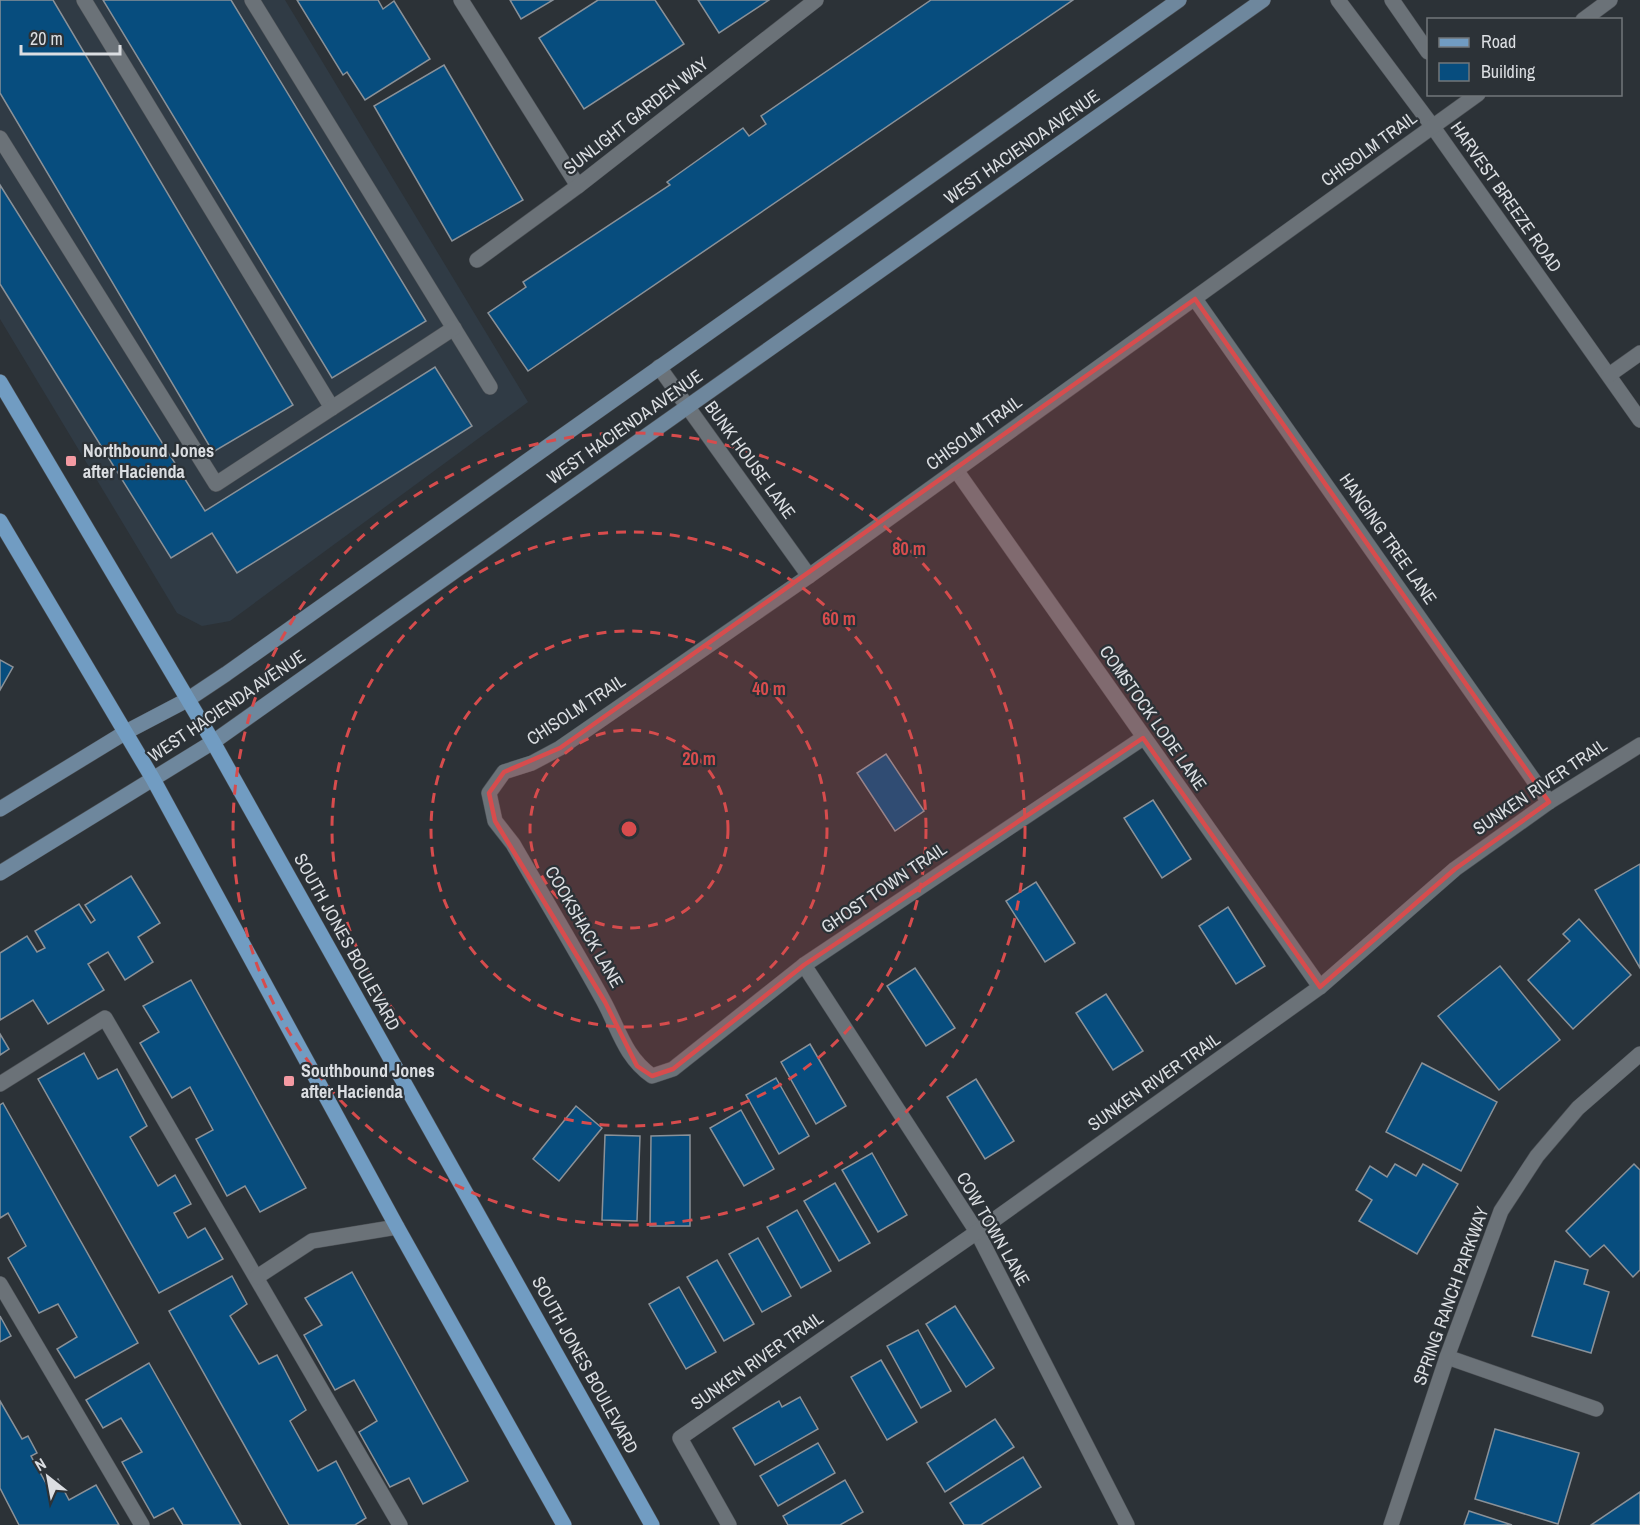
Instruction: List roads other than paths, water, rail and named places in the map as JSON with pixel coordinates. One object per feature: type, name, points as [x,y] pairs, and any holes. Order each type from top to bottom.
[{"type":"main road","name":"WEST HACIENDA AVENUE","points":[[0,809],[126,732],[187,700],[1179,0]]},
{"type":"main road","name":"WEST HACIENDA AVENUE","points":[[0,873],[213,742],[1263,0]]},
{"type":"main road","name":"SOUTH JONES BOULEVARD","points":[[0,382],[213,742],[652,1525]]},
{"type":"main road","points":[[0,521],[153,779],[397,1227],[564,1525]]},
{"type":"street","points":[[84,0],[332,408]]},
{"type":"street","points":[[252,0],[490,387]]},
{"type":"street","points":[[461,0],[578,186]]},
{"type":"street","name":"SUNLIGHT GARDEN WAY","points":[[477,260],[578,186],[816,0]]},
{"type":"street","name":"HARVEST BREEZE ROAD","points":[[1338,0],[1433,127],[1640,420]]},
{"type":"street","points":[[1392,0],[1427,51]]},
{"type":"street","points":[[1586,18],[1610,0]]},
{"type":"street","name":"CHISOLM TRAIL","points":[[489,793],[504,772],[532,763],[560,748],[809,576],[1433,127],[1468,98]]},
{"type":"street","points":[[0,138],[216,484],[454,328]]},
{"type":"street","name":"HANGING TREE LANE","points":[[1195,299],[1549,802]]},
{"type":"street","points":[[1609,375],[1640,353]]},
{"type":"street","name":"BUNK HOUSE LANE","points":[[659,368],[809,576]]},
{"type":"street","name":"COMSTOCK LODE LANE","points":[[956,470],[1320,987]]},
{"type":"street","name":"GHOST TOWN TRAIL","points":[[652,1076],[673,1069],[804,965],[1143,738]]},
{"type":"street","name":"SUNKEN RIVER TRAIL","points":[[729,1525],[680,1438],[977,1232],[1320,987],[1455,869],[1549,802],[1640,745]]},
{"type":"street","name":"COOKSHACK LANE","points":[[489,793],[495,821],[513,844],[593,982],[637,1066],[652,1076]]},
{"type":"street","name":"COW TOWN LANE","points":[[804,965],[977,1232],[1127,1525]]},
{"type":"street","points":[[0,1084],[105,1018],[400,1525]]},
{"type":"street","name":"SPRING RANCH PARKWAY","points":[[1391,1525],[1501,1211],[1538,1156],[1578,1108],[1640,1054]]},
{"type":"street","points":[[257,1277],[312,1241],[397,1227]]},
{"type":"street","points":[[0,1284],[142,1525]]},
{"type":"street","points":[[1448,1357],[1596,1409]]},
{"type":"street","points":[[1111,1525],[1117,1508]]},
{"type":"place","name":"Northbound Jones after Hacienda","points":[[71,461]]},
{"type":"place","name":"Southbound Jones after Hacienda","points":[[289,1081]]}]
